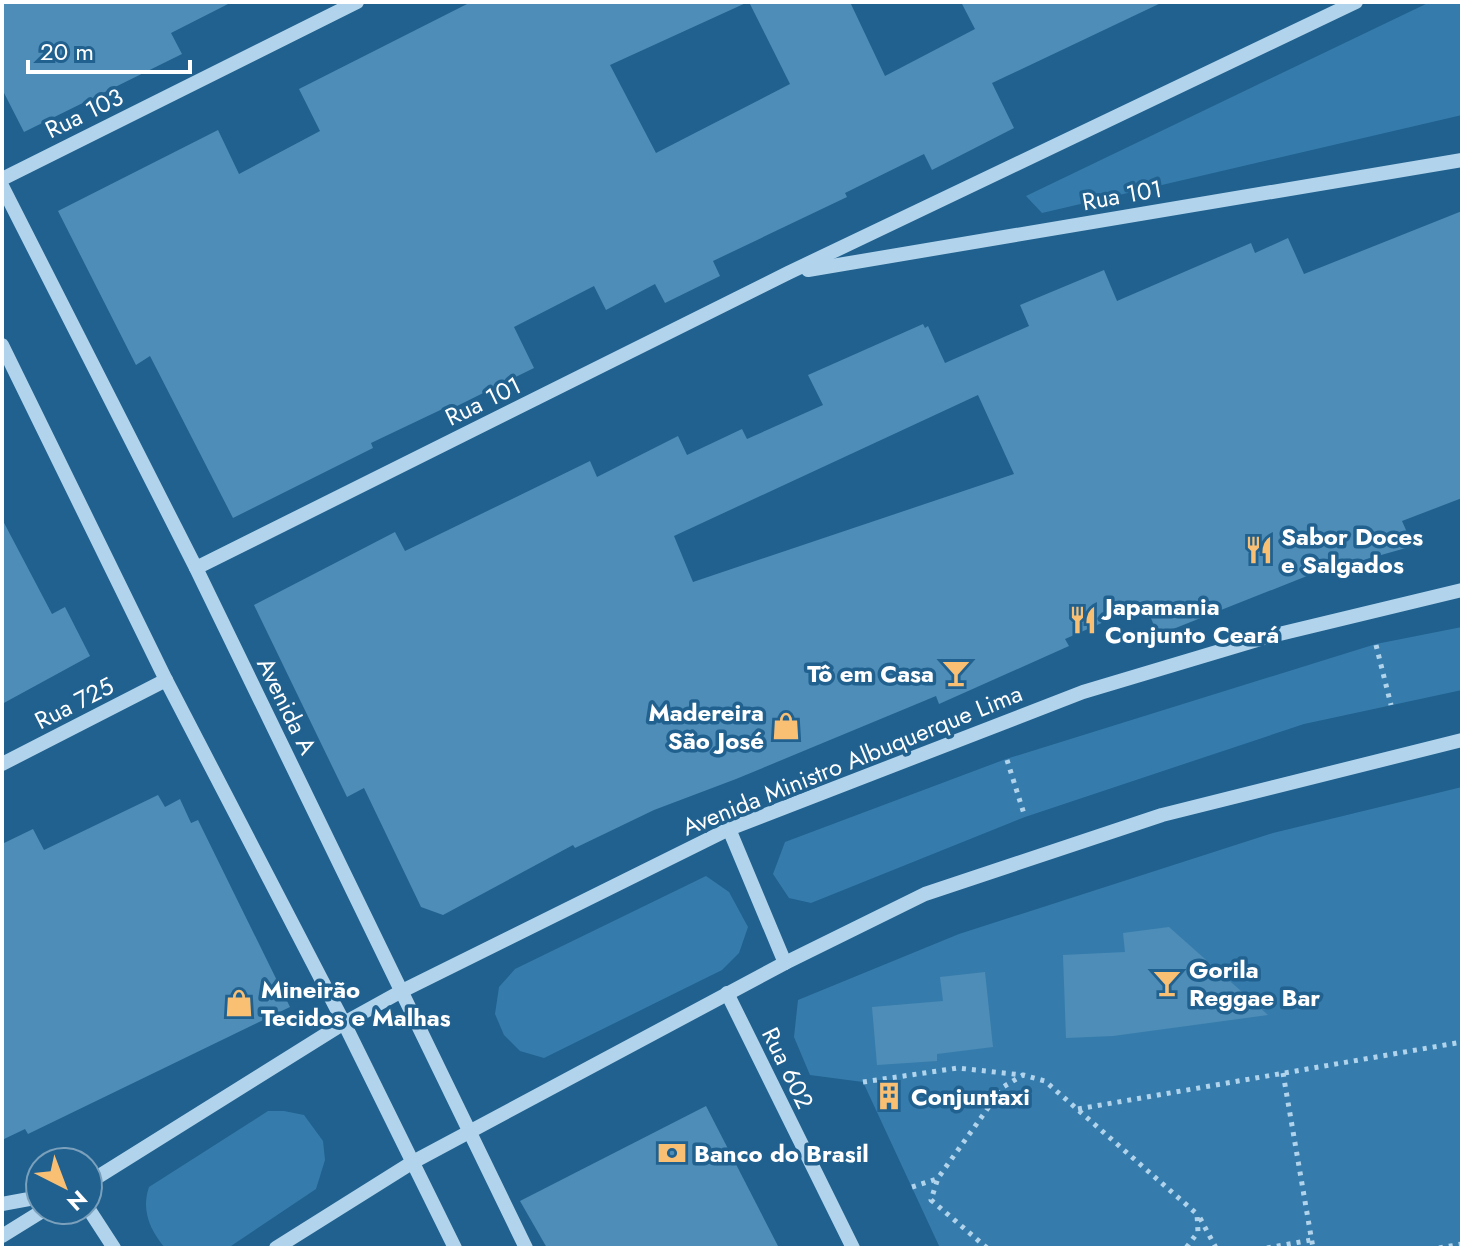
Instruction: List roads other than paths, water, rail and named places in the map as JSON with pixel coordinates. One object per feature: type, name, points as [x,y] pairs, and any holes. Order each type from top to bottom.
[{"type":"street","name":"Rua 103","points":[[2,179],[357,2]]},
{"type":"street","name":"Rua 101","points":[[196,568],[788,273],[1356,2]]},
{"type":"street","name":"Rua 101","points":[[788,273],[1462,160]]},
{"type":"street","name":"Avenida A","points":[[2,186],[196,568],[526,1248]]},
{"type":"street","points":[[2,345],[166,680],[344,1023],[455,1248]]},
{"type":"street","name":"Avenida Ministro Albuquerque Lima","points":[[104,1173],[344,1023],[400,992],[729,829],[1083,692],[1267,637],[1462,590]]},
{"type":"street","name":"Rua 725","points":[[2,764],[166,680]]},
{"type":"street","points":[[276,1248],[413,1162],[727,993],[925,894],[1162,815],[1462,740]]},
{"type":"street","points":[[729,829],[785,963]]},
{"type":"street","name":"Rua 602","points":[[727,993],[853,1248]]},
{"type":"street","points":[[2,1204],[24,1200]]},
{"type":"street","points":[[2,1236],[24,1222]]},
{"type":"street","points":[[100,1226],[114,1248]]},
{"type":"place","name":"Sabor Doces e Salgados","points":[[1259,550]]},
{"type":"place","name":"Japamania Conjunto Ceará","points":[[1083,620]]},
{"type":"place","name":"Tô em Casa","points":[[956,673]]},
{"type":"place","name":"Madereira São José","points":[[786,726]]},
{"type":"place","name":"Gorila Reggae Bar","points":[[1167,983]]},
{"type":"place","name":"Mineirão Tecidos e Malhas","points":[[239,1003]]},
{"type":"place","name":"Conjuntaxi","points":[[889,1096]]},
{"type":"place","name":"Banco do Brasil","points":[[672,1153]]}]
